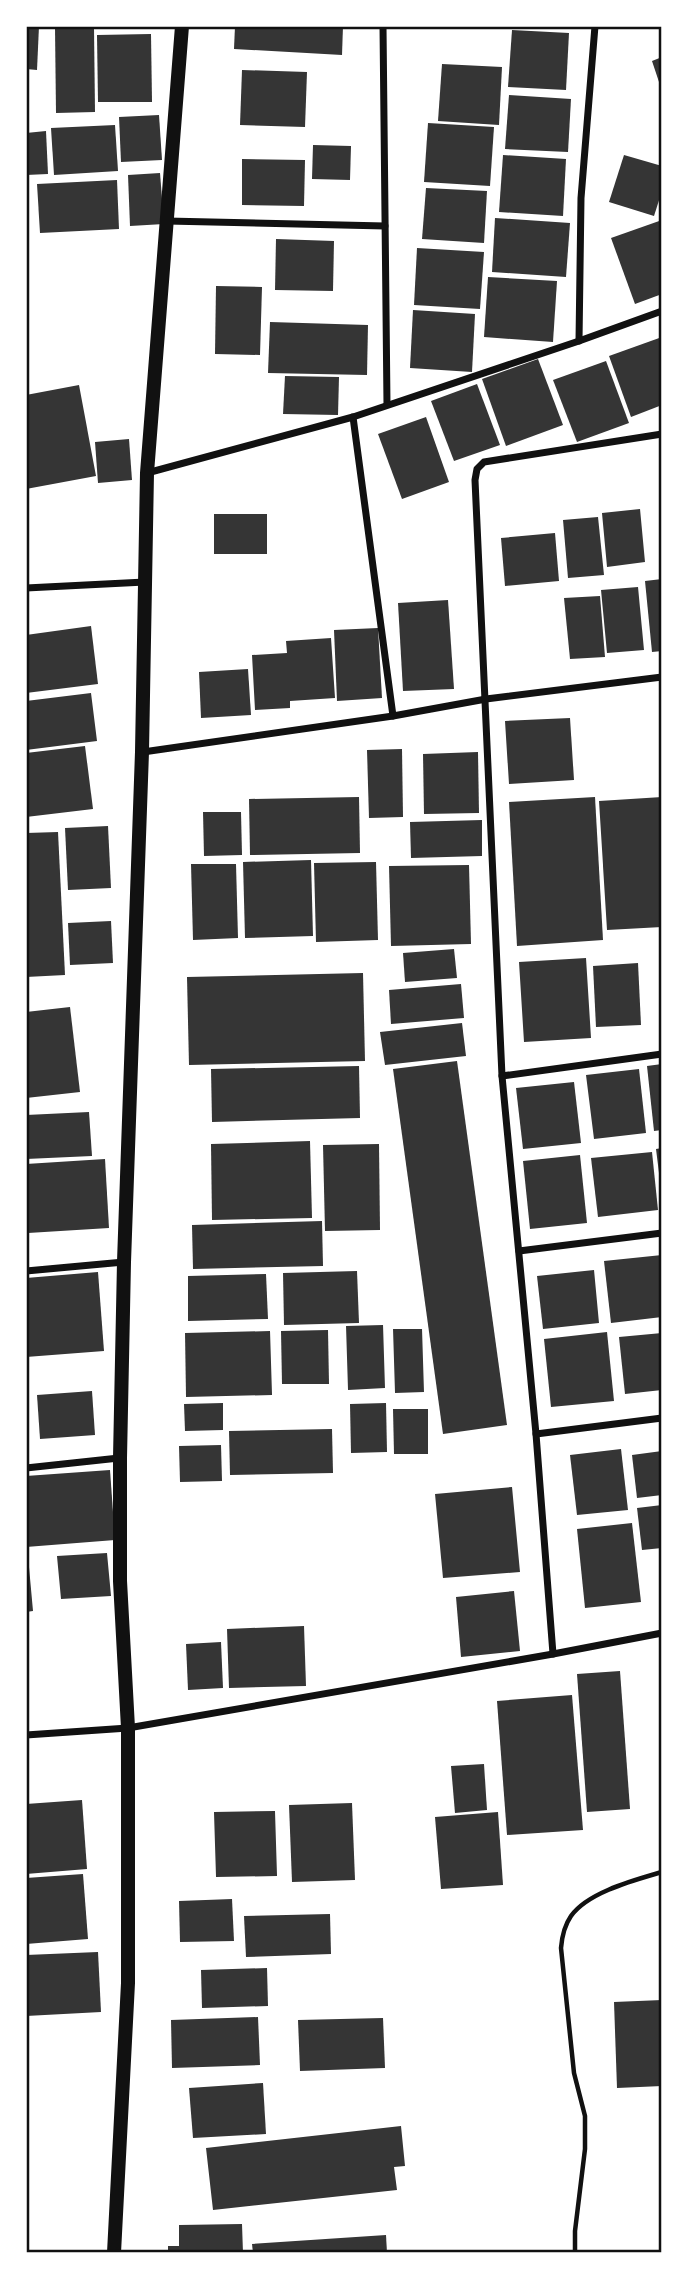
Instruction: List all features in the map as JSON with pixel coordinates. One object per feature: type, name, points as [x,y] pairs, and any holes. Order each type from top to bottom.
[{"type":"main road","points":[[114,2253],[128,1983],[128,1728],[120,1581],[120,1458],[148,473],[182,26]]},
{"type":"street","points":[[383,26],[387,404]]},
{"type":"street","points":[[579,341],[581,198],[595,26]]},
{"type":"street","points":[[167,221],[385,226]]},
{"type":"street","points":[[148,473],[353,417],[662,311]]},
{"type":"street","points":[[353,417],[393,716]]},
{"type":"street","points":[[553,1654],[536,1434],[502,1076],[477,470],[484,462],[498,458],[662,435]]},
{"type":"street","points":[[26,588],[145,582]]},
{"type":"street","points":[[142,752],[393,716],[486,699],[662,677]]},
{"type":"street","points":[[502,1076],[662,1054]]},
{"type":"street","points":[[519,1251],[662,1233]]},
{"type":"street","points":[[26,1271],[124,1262]]},
{"type":"street","points":[[536,1434],[662,1418]]},
{"type":"street","points":[[26,1468],[120,1458]]},
{"type":"street","points":[[26,1735],[128,1728],[662,1633]]},
{"type":"path","points":[[575,2253],[575,2231],[585,2149],[585,2116],[575,2073],[561,1948],[563,1931],[572,1914],[583,1905],[622,1885],[662,1872]]},
{"type":"building","points":[[26,26],[39,26],[37,70],[26,69]]},
{"type":"building","points":[[235,26],[343,26],[342,55],[234,49]]},
{"type":"building","points":[[55,28],[94,28],[95,112],[56,113]]},
{"type":"building","points":[[512,30],[569,33],[566,90],[508,87]]},
{"type":"building","points":[[151,34],[152,102],[98,102],[97,35]]},
{"type":"building","points":[[662,57],[662,88],[661,88],[652,61]]},
{"type":"building","points":[[442,64],[502,67],[499,125],[438,121]]},
{"type":"building","points":[[242,70],[307,72],[305,127],[240,125]]},
{"type":"building","points":[[509,95],[571,99],[568,152],[505,149]]},
{"type":"building","points":[[159,115],[162,160],[121,162],[119,117]]},
{"type":"building","points":[[428,123],[494,127],[490,186],[424,182]]},
{"type":"building","points":[[115,125],[118,171],[54,175],[51,128]]},
{"type":"building","points":[[46,131],[48,174],[26,175],[26,133]]},
{"type":"building","points":[[313,145],[351,146],[350,180],[312,179]]},
{"type":"building","points":[[503,155],[566,159],[563,216],[499,212]]},
{"type":"building","points":[[624,155],[662,166],[662,191],[654,216],[609,202]]},
{"type":"building","points":[[242,159],[305,160],[304,206],[242,205]]},
{"type":"building","points":[[160,173],[164,224],[130,226],[128,175]]},
{"type":"building","points":[[117,180],[119,229],[40,233],[37,184]]},
{"type":"building","points":[[426,188],[487,191],[484,243],[422,239]]},
{"type":"building","points":[[495,218],[570,223],[566,277],[492,272]]},
{"type":"building","points":[[662,220],[662,294],[635,304],[611,238]]},
{"type":"building","points":[[276,239],[334,241],[333,291],[275,290]]},
{"type":"building","points":[[417,248],[484,252],[480,309],[414,305]]},
{"type":"building","points":[[488,277],[557,281],[553,342],[484,337]]},
{"type":"building","points":[[216,286],[262,287],[260,355],[215,354]]},
{"type":"building","points":[[413,310],[475,314],[472,372],[410,368]]},
{"type":"building","points":[[270,322],[368,325],[367,375],[268,373]]},
{"type":"building","points":[[662,337],[662,405],[631,417],[609,356]]},
{"type":"building","points":[[538,359],[563,425],[506,446],[482,379]]},
{"type":"building","points":[[606,361],[629,423],[577,442],[553,380]]},
{"type":"building","points":[[285,376],[339,377],[338,415],[283,414]]},
{"type":"building","points":[[477,384],[500,445],[454,461],[431,401]]},
{"type":"building","points":[[79,385],[96,476],[26,489],[26,395]]},
{"type":"building","points":[[426,417],[449,482],[402,499],[378,434]]},
{"type":"building","points":[[129,439],[132,480],[98,483],[95,442]]},
{"type":"building","points":[[640,509],[645,562],[607,567],[602,513]]},
{"type":"building","points":[[214,514],[267,514],[267,554],[214,554]]},
{"type":"building","points":[[598,517],[604,575],[568,578],[563,520]]},
{"type":"building","points":[[555,533],[559,581],[505,586],[501,538]]},
{"type":"building","points":[[662,579],[662,651],[652,652],[645,581]]},
{"type":"building","points":[[638,587],[644,650],[607,653],[601,590]]},
{"type":"building","points":[[600,596],[605,657],[570,659],[564,598]]},
{"type":"building","points":[[448,600],[454,689],[403,691],[398,603]]},
{"type":"building","points":[[91,626],[98,684],[26,693],[26,635]]},
{"type":"building","points":[[378,628],[382,698],[337,701],[334,630]]},
{"type":"building","points":[[331,638],[335,698],[290,701],[290,708],[255,710],[252,655],[287,653],[286,641]]},
{"type":"building","points":[[248,669],[251,715],[201,718],[199,672]]},
{"type":"building","points":[[91,693],[97,741],[26,750],[26,701]]},
{"type":"building","points":[[570,718],[574,780],[509,784],[505,721]]},
{"type":"building","points":[[85,746],[93,809],[26,817],[26,753]]},
{"type":"building","points":[[402,749],[403,817],[369,818],[367,750]]},
{"type":"building","points":[[478,752],[479,813],[424,814],[423,754]]},
{"type":"building","points":[[359,797],[360,853],[250,855],[249,799]]},
{"type":"building","points":[[595,797],[603,940],[517,946],[509,802]]},
{"type":"building","points":[[662,797],[662,927],[607,930],[599,801]]},
{"type":"building","points":[[203,812],[241,812],[242,855],[204,856]]},
{"type":"building","points":[[482,820],[482,856],[411,858],[410,822]]},
{"type":"building","points":[[108,826],[111,888],[68,890],[65,828]]},
{"type":"building","points":[[58,832],[65,975],[26,977],[26,833]]},
{"type":"building","points":[[311,860],[313,936],[245,938],[243,862]]},
{"type":"building","points":[[376,862],[378,940],[316,942],[314,863]]},
{"type":"building","points":[[191,864],[236,864],[238,938],[193,940]]},
{"type":"building","points":[[469,865],[471,944],[391,946],[389,866]]},
{"type":"building","points":[[111,921],[113,963],[70,965],[68,923]]},
{"type":"building","points":[[454,949],[457,978],[405,982],[403,953]]},
{"type":"building","points":[[586,958],[591,1038],[524,1042],[519,962]]},
{"type":"building","points":[[638,963],[641,1025],[596,1027],[593,966]]},
{"type":"building","points":[[363,973],[365,1061],[189,1065],[187,977]]},
{"type":"building","points":[[461,984],[464,1018],[391,1024],[389,990]]},
{"type":"building","points":[[70,1007],[80,1092],[26,1098],[26,1012]]},
{"type":"building","points":[[462,1023],[466,1056],[385,1065],[380,1032]]},
{"type":"building","points":[[457,1061],[507,1425],[443,1434],[393,1069]]},
{"type":"building","points":[[662,1064],[662,1130],[654,1131],[647,1066]]},
{"type":"building","points":[[359,1066],[360,1118],[212,1122],[211,1069]]},
{"type":"building","points":[[639,1069],[646,1133],[594,1139],[586,1075]]},
{"type":"building","points":[[574,1082],[581,1143],[523,1149],[516,1088]]},
{"type":"building","points":[[89,1112],[92,1156],[26,1159],[26,1115]]},
{"type":"building","points":[[310,1141],[312,1218],[212,1220],[211,1144]]},
{"type":"building","points":[[379,1144],[380,1230],[325,1231],[323,1145]]},
{"type":"building","points":[[662,1148],[662,1181],[660,1181],[656,1149]]},
{"type":"building","points":[[652,1152],[658,1210],[598,1217],[591,1158]]},
{"type":"building","points":[[580,1155],[587,1223],[530,1229],[523,1161]]},
{"type":"building","points":[[105,1159],[109,1228],[28,1233],[26,1164]]},
{"type":"building","points":[[322,1221],[323,1266],[193,1269],[192,1225]]},
{"type":"building","points":[[662,1255],[662,1317],[611,1323],[604,1261]]},
{"type":"building","points":[[594,1270],[599,1323],[543,1329],[537,1276]]},
{"type":"building","points":[[357,1271],[359,1323],[284,1325],[283,1273]]},
{"type":"building","points":[[98,1272],[104,1351],[26,1357],[26,1278]]},
{"type":"building","points":[[266,1274],[268,1319],[188,1321],[188,1276]]},
{"type":"building","points":[[383,1325],[385,1388],[348,1390],[346,1326]]},
{"type":"building","points":[[393,1329],[422,1329],[424,1392],[395,1393]]},
{"type":"building","points":[[328,1330],[329,1384],[282,1384],[281,1331]]},
{"type":"building","points":[[270,1331],[272,1395],[186,1397],[185,1333]]},
{"type":"building","points":[[607,1332],[614,1401],[551,1407],[544,1339]]},
{"type":"building","points":[[662,1333],[662,1390],[625,1394],[619,1337]]},
{"type":"building","points":[[92,1391],[95,1435],[40,1439],[37,1395]]},
{"type":"building","points":[[223,1403],[223,1430],[185,1431],[184,1404]]},
{"type":"building","points":[[386,1403],[387,1452],[351,1453],[350,1404]]},
{"type":"building","points":[[393,1409],[428,1409],[428,1454],[394,1454]]},
{"type":"building","points":[[332,1429],[333,1473],[230,1475],[229,1431]]},
{"type":"building","points":[[221,1445],[222,1481],[180,1482],[179,1446]]},
{"type":"building","points":[[621,1449],[628,1510],[577,1515],[570,1455]]},
{"type":"building","points":[[662,1451],[662,1495],[637,1498],[632,1455]]},
{"type":"building","points":[[110,1470],[115,1540],[26,1547],[26,1476]]},
{"type":"building","points":[[512,1487],[520,1572],[443,1578],[435,1494]]},
{"type":"building","points":[[662,1505],[662,1548],[642,1550],[637,1508]]},
{"type":"building","points":[[632,1523],[641,1602],[585,1608],[577,1529]]},
{"type":"building","points":[[107,1553],[111,1596],[61,1599],[57,1556]]},
{"type":"building","points":[[26,1567],[29,1567],[33,1611],[26,1612]]},
{"type":"building","points":[[514,1591],[520,1651],[461,1657],[456,1597]]},
{"type":"building","points":[[304,1626],[306,1686],[229,1688],[227,1629]]},
{"type":"building","points":[[221,1642],[223,1688],[188,1690],[186,1644]]},
{"type":"building","points":[[620,1671],[630,1809],[587,1812],[577,1674]]},
{"type":"building","points":[[572,1695],[583,1830],[507,1835],[497,1701]]},
{"type":"building","points":[[484,1764],[487,1810],[455,1813],[451,1766]]},
{"type":"building","points":[[82,1800],[87,1869],[26,1874],[26,1804]]},
{"type":"building","points":[[352,1803],[355,1880],[292,1882],[289,1805]]},
{"type":"building","points":[[275,1811],[277,1876],[216,1877],[214,1812]]},
{"type":"building","points":[[498,1812],[503,1885],[441,1889],[435,1817]]},
{"type":"building","points":[[83,1874],[88,1939],[26,1944],[26,1878]]},
{"type":"building","points":[[232,1899],[234,1941],[180,1942],[179,1901]]},
{"type":"building","points":[[330,1914],[331,1954],[246,1957],[244,1916]]},
{"type":"building","points":[[98,1952],[101,2012],[26,2016],[26,1955]]},
{"type":"building","points":[[267,1968],[268,2006],[202,2008],[201,1970]]},
{"type":"building","points":[[662,2000],[662,2086],[617,2088],[614,2002]]},
{"type":"building","points":[[258,2017],[260,2065],[172,2068],[171,2020]]},
{"type":"building","points":[[383,2018],[385,2068],[300,2071],[298,2020]]},
{"type":"building","points":[[263,2083],[266,2134],[193,2138],[189,2088]]},
{"type":"building","points":[[401,2126],[405,2166],[394,2167],[397,2190],[213,2210],[206,2148]]},
{"type":"building","points":[[242,2224],[243,2253],[168,2253],[168,2246],[179,2246],[179,2225]]},
{"type":"building","points":[[386,2235],[387,2253],[253,2253],[252,2244]]}]
